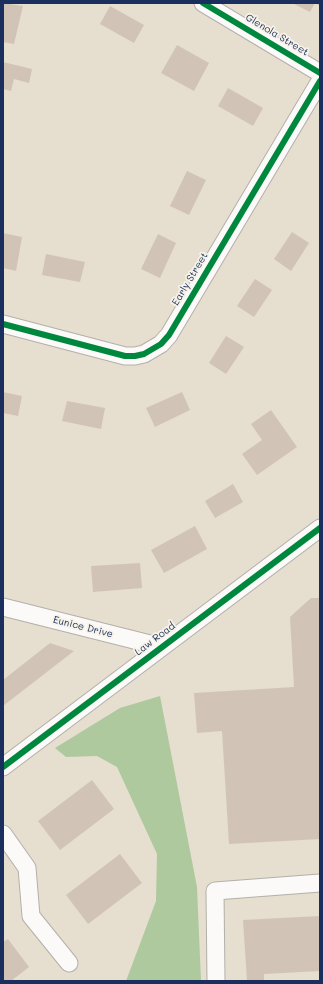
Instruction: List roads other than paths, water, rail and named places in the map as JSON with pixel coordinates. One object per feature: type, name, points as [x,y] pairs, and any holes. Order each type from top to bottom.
[{"type":"street","name":"Glenola Street","points":[[203,3],[320,72]]},
{"type":"street","name":"Early Street","points":[[3,324],[125,356],[144,354],[161,344],[173,328],[320,80]]},
{"type":"street","name":"Law Road","points":[[3,767],[162,647],[316,537]]},
{"type":"street","name":"Eunice Drive","points":[[3,607],[162,647]]},
{"type":"street","points":[[3,834],[27,868],[31,916],[69,963]]},
{"type":"street","points":[[216,981],[215,891],[320,883]]}]
